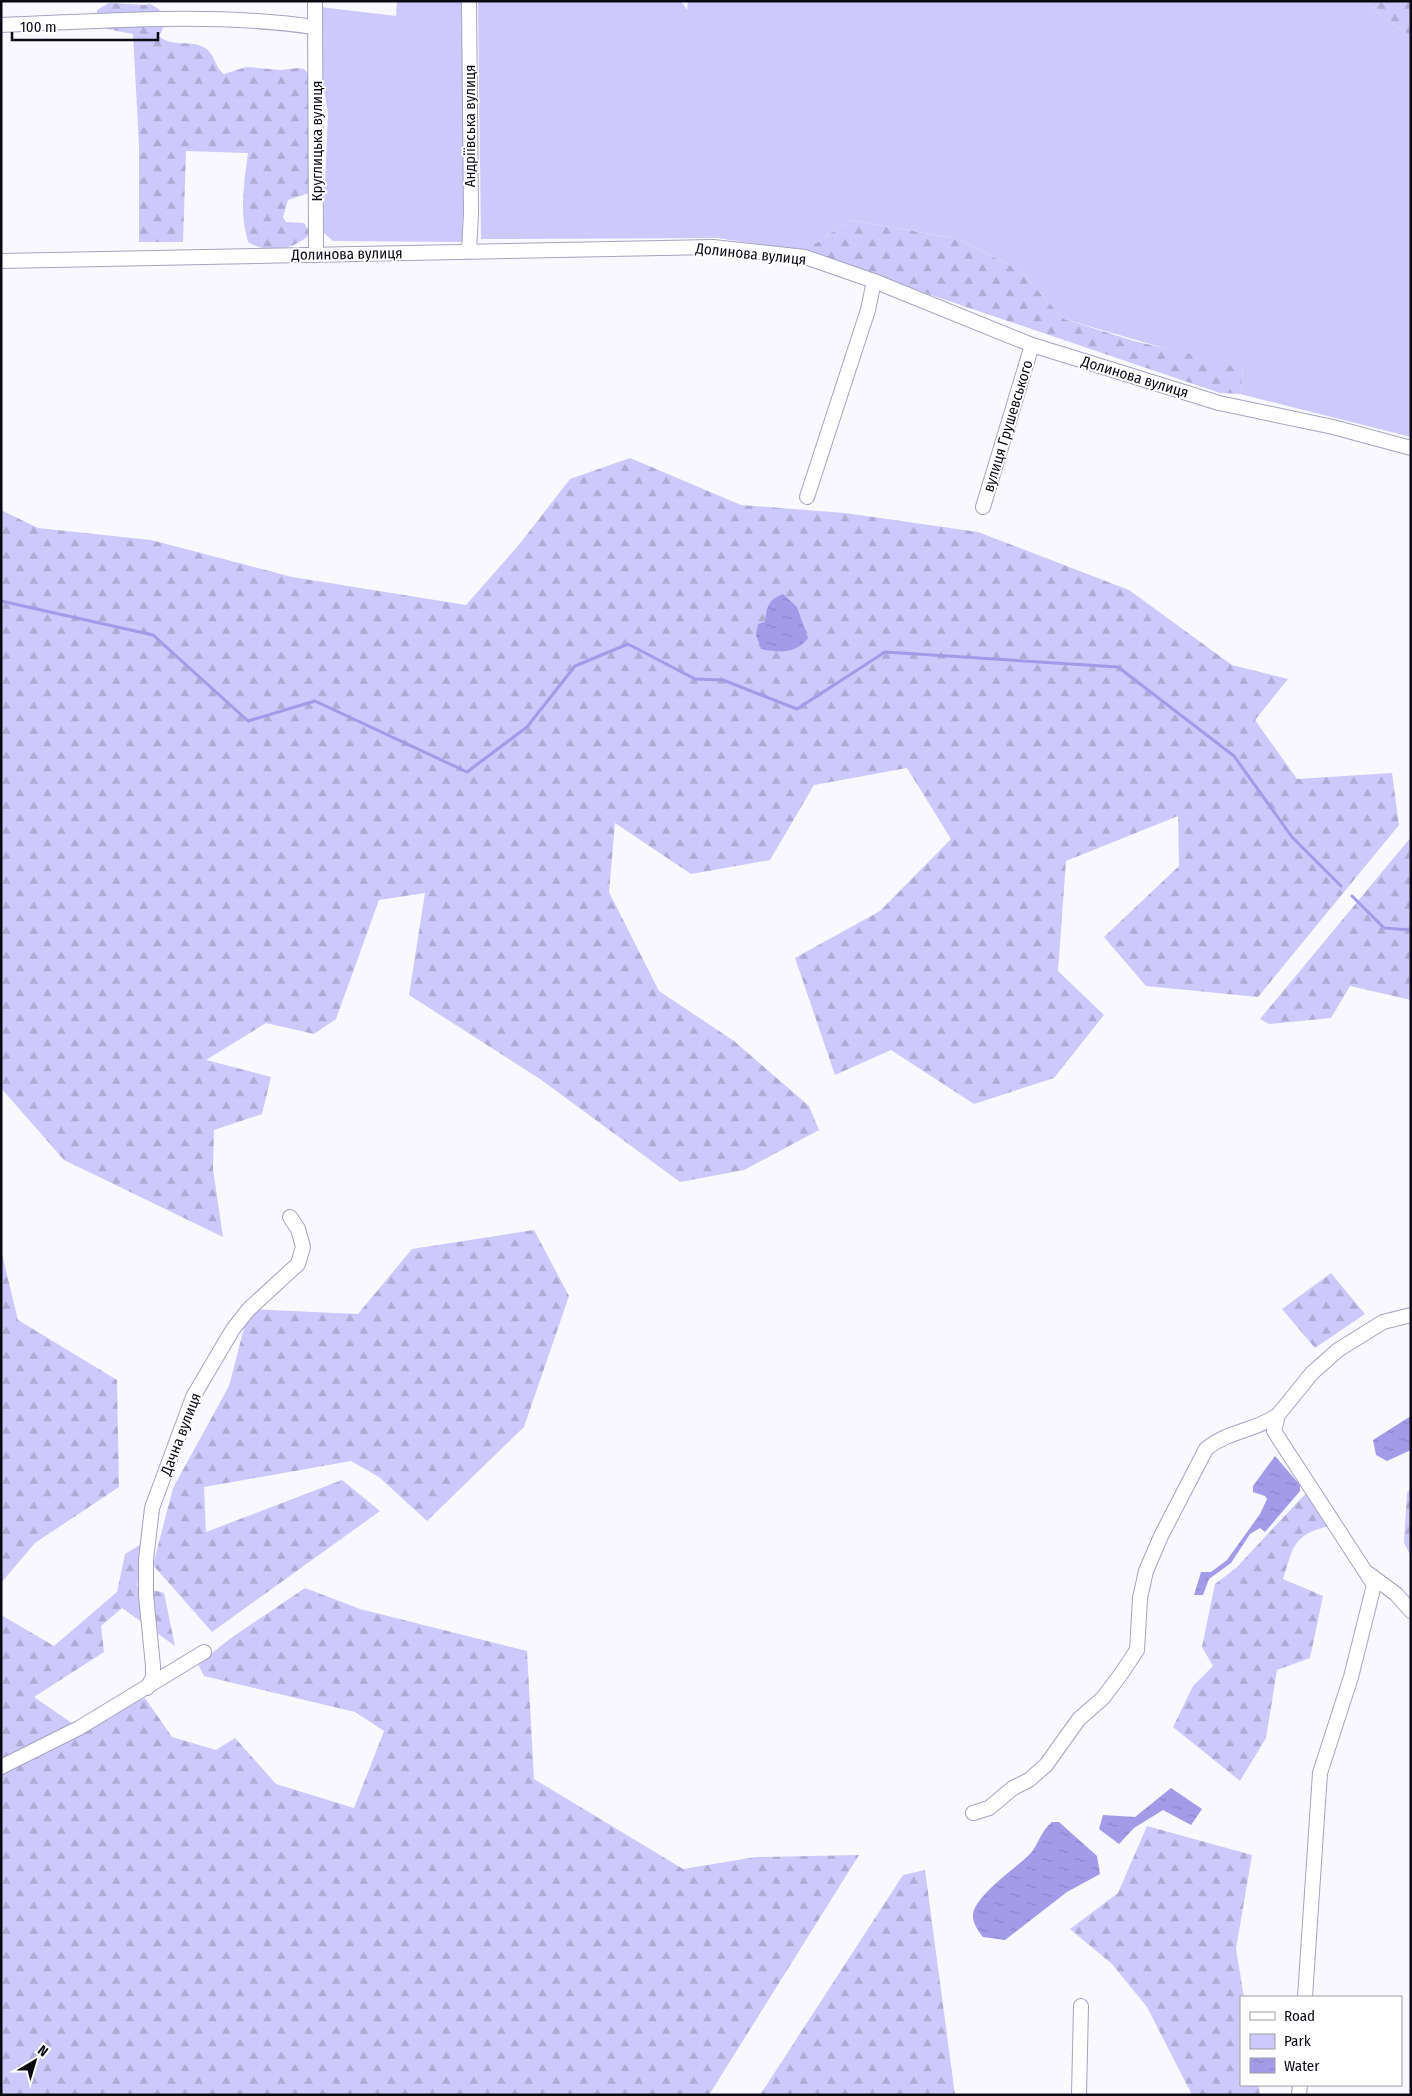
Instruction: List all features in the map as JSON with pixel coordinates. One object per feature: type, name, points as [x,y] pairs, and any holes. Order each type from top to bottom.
[{"type":"street","name":"Круглицька вулиця","points":[[316,1],[314,27],[317,154],[316,254]]},
{"type":"street","name":"Андріївська вулиця","points":[[469,1],[471,214],[469,252]]},
{"type":"street","points":[[1,25],[68,23],[98,19],[186,17],[277,22],[314,27]]},
{"type":"street","name":"Долинова вулиця","points":[[1,260],[713,247],[805,257],[874,281],[1032,345],[1219,403],[1333,428],[1411,448]]},
{"type":"street","points":[[807,498],[868,310],[874,281]]},
{"type":"street","name":"вулиця Грушевського","points":[[983,507],[1032,345]]},
{"type":"street","name":"Дачна вулиця","points":[[147,1688],[153,1677],[146,1595],[146,1560],[152,1508],[193,1397],[233,1329],[249,1309],[298,1264],[303,1247],[298,1229],[290,1217]]},
{"type":"street","points":[[973,1813],[989,1808],[1013,1788],[1029,1780],[1046,1765],[1079,1719],[1102,1698],[1137,1650],[1140,1598],[1146,1571],[1161,1536],[1206,1450],[1217,1440],[1264,1425],[1278,1415],[1312,1373],[1338,1350],[1383,1322],[1411,1314]]},
{"type":"street","points":[[1278,1415],[1274,1431],[1374,1585],[1351,1677],[1320,1773],[1305,1996]]},
{"type":"street","points":[[1367,1572],[1396,1594],[1411,1611]]},
{"type":"street","points":[[1,1767],[79,1728],[204,1652]]},
{"type":"street","points":[[1079,2095],[1081,2006]]},
{"type":"green space","points":[[397,1],[461,1],[465,142],[462,242],[333,241],[323,232],[328,113],[322,79],[320,7],[396,16]]},
{"type":"green space","points":[[478,1],[681,1],[687,10],[688,1],[1366,1],[1380,15],[1411,36],[1411,437],[1240,394],[1243,371],[1064,319],[1019,270],[958,239],[851,220],[818,242],[799,250],[717,238],[481,239]]},
{"type":"green space","points":[[1366,1],[1411,1],[1411,36],[1380,15]]},
{"type":"green space","points":[[109,3],[150,4],[156,7],[163,14],[165,21],[159,36],[169,42],[200,45],[209,51],[218,68],[224,74],[246,67],[281,70],[298,68],[304,69],[312,78],[309,193],[288,200],[283,217],[286,222],[304,223],[310,233],[305,239],[290,246],[272,249],[255,246],[248,242],[243,209],[248,153],[186,151],[183,242],[139,242],[139,146],[133,34],[97,27],[97,10]]},
{"type":"green space","points":[[851,220],[958,239],[1019,270],[1064,319],[1134,341],[1220,361],[1243,371],[1240,394],[1220,393],[799,250],[818,242]]},
{"type":"green space","points":[[630,458],[741,505],[845,513],[978,532],[1129,590],[1232,665],[1288,679],[1255,720],[1297,779],[1392,773],[1399,825],[1258,997],[1146,986],[1104,937],[1179,866],[1178,816],[1066,861],[1058,971],[1104,1015],[1054,1078],[974,1104],[891,1050],[835,1075],[795,958],[880,911],[951,839],[907,768],[814,785],[770,860],[691,874],[615,823],[609,892],[659,991],[734,1041],[809,1106],[819,1130],[744,1170],[680,1182],[540,1079],[409,995],[425,893],[379,900],[336,1019],[314,1034],[266,1023],[206,1060],[271,1077],[262,1114],[214,1130],[213,1169],[223,1237],[64,1160],[1,1088],[1,510],[38,528],[151,540],[292,577],[466,605],[518,546],[570,479]]},
{"type":"green space","points":[[1411,837],[1411,1000],[1350,986],[1331,1018],[1269,1024],[1260,1019]]},
{"type":"green space","points":[[534,1230],[569,1296],[524,1427],[427,1521],[379,1477],[351,1461],[204,1487],[206,1532],[342,1480],[380,1511],[212,1632],[153,1565],[173,1488],[229,1386],[249,1309],[358,1314],[412,1249]]},
{"type":"green space","points":[[1,1250],[18,1320],[117,1380],[119,1487],[35,1543],[1,1583]]},
{"type":"green space","points":[[1331,1273],[1365,1314],[1315,1348],[1282,1309]]},
{"type":"green space","points":[[1411,1487],[1411,1556],[1404,1543],[1407,1493]]},
{"type":"green space","points":[[1307,1492],[1328,1526],[1301,1538],[1293,1550],[1283,1579],[1323,1596],[1310,1658],[1277,1670],[1266,1738],[1240,1781],[1173,1727],[1193,1686],[1213,1666],[1202,1647],[1215,1584],[1236,1568]]},
{"type":"green space","points":[[143,1543],[137,1586],[164,1593],[175,1646],[122,1608],[101,1626],[104,1652],[34,1697],[79,1728],[145,1698],[172,1737],[216,1750],[235,1738],[276,1784],[354,1808],[384,1731],[355,1712],[204,1676],[198,1664],[231,1638],[305,1588],[360,1609],[527,1651],[534,1779],[683,1869],[756,1857],[859,1855],[709,2095],[1,2095],[1,1615],[54,1646],[117,1592],[125,1554]]},
{"type":"green space","points":[[1147,1826],[1252,1855],[1236,1949],[1244,1996],[1240,1996],[1240,2086],[1259,2086],[1260,2095],[1192,2095],[1147,2007],[1112,1964],[1070,1929],[1118,1893]]},
{"type":"green space","points":[[925,1870],[955,2095],[760,2095],[903,1875]]},
{"type":"water","points":[[783,594],[797,607],[808,638],[793,650],[774,651],[761,649],[756,635],[758,624],[765,622],[771,601]]},
{"type":"water","points":[[1411,1416],[1411,1450],[1387,1461],[1376,1455],[1373,1440]]},
{"type":"water","points":[[1275,1456],[1300,1485],[1300,1491],[1265,1532],[1260,1528],[1250,1534],[1231,1563],[1209,1579],[1203,1595],[1194,1595],[1201,1572],[1211,1572],[1227,1560],[1260,1514],[1267,1499],[1265,1496],[1253,1492],[1253,1486]]},
{"type":"water","points":[[1171,1788],[1202,1809],[1191,1825],[1163,1810],[1134,1828],[1119,1844],[1099,1829],[1103,1815],[1135,1817]]},
{"type":"water","points":[[1052,1822],[1059,1822],[1097,1856],[1100,1874],[1067,1892],[1005,1940],[983,1937],[974,1922],[975,1909],[996,1883],[1030,1854]]},
{"type":"waterway","points":[[1,601],[153,635],[248,721],[315,701],[467,772],[527,727],[575,666],[628,644],[695,679],[723,680],[797,709],[885,652],[1118,667],[1234,756],[1292,837],[1341,886]]},
{"type":"waterway","points":[[1352,896],[1384,928],[1411,930]]}]
